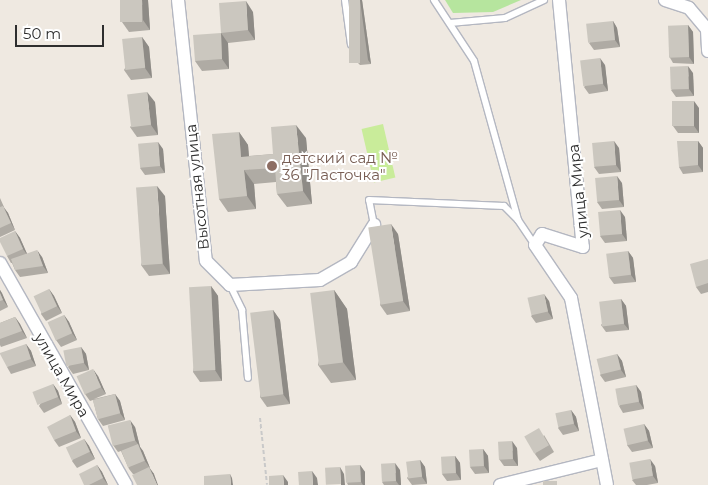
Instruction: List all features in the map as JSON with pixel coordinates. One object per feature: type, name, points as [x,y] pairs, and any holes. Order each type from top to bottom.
[{"type":"street","name":"Высотная улица","points":[[178,0],[206,261],[230,285]]},
{"type":"street","name":"улица Мира","points":[[535,244],[542,234],[583,247],[559,0]]},
{"type":"street","points":[[665,0],[689,8],[707,30],[708,51]]},
{"type":"street","points":[[230,285],[320,280],[351,262],[374,225]]},
{"type":"street","points":[[535,244],[571,298],[607,485]]},
{"type":"street","name":"улица Мира","points":[[0,263],[126,485]]},
{"type":"street","points":[[500,485],[602,460]]},
{"type":"lane","points":[[345,0],[351,45]]},
{"type":"lane","points":[[434,0],[474,61],[518,220]]},
{"type":"lane","points":[[450,23],[505,18],[544,0]]},
{"type":"lane","points":[[374,225],[370,200],[504,206],[518,220],[535,244]]},
{"type":"lane","points":[[230,285],[242,310],[248,378]]},
{"type":"path","points":[[260,418],[267,485]]},
{"type":"green space","points":[[445,0],[521,0],[493,12],[453,13]]},
{"type":"green space","points":[[383,124],[395,178],[374,183],[362,129]]},
{"type":"building","points":[[120,0],[142,0],[142,22],[120,22]]},
{"type":"building","points":[[349,0],[360,0],[360,63],[349,63]]},
{"type":"building","points":[[246,1],[248,30],[221,33],[219,3]]},
{"type":"building","points":[[613,21],[615,40],[588,43],[586,24]]},
{"type":"building","points":[[688,25],[689,57],[669,58],[668,26]]},
{"type":"building","points":[[221,33],[222,59],[195,61],[193,35]]},
{"type":"building","points":[[142,37],[145,68],[125,70],[122,39]]},
{"type":"building","points":[[600,58],[603,84],[583,86],[580,60]]},
{"type":"building","points":[[688,66],[689,89],[671,90],[670,67]]},
{"type":"building","points":[[147,92],[151,125],[131,127],[127,94]]},
{"type":"building","points":[[672,101],[694,101],[694,126],[672,126]]},
{"type":"building","points":[[296,125],[303,191],[277,194],[275,168],[244,170],[247,196],[219,199],[212,134],[239,132],[241,157],[273,154],[271,127]]},
{"type":"building","points":[[614,141],[616,165],[594,167],[592,143]]},
{"type":"building","points":[[677,141],[698,141],[698,165],[679,167]]},
{"type":"building","points":[[158,142],[160,166],[140,168],[138,144]]},
{"type":"building","points":[[617,176],[619,200],[597,202],[595,178]]},
{"type":"building","points":[[157,186],[162,264],[141,265],[136,187]]},
{"type":"building","points":[[3,206],[11,223],[0,228],[0,207]]},
{"type":"building","points":[[620,210],[622,234],[600,236],[598,212]]},
{"type":"building","points":[[391,224],[403,301],[380,305],[368,228]]},
{"type":"building","points":[[15,231],[23,249],[7,256],[0,238]]},
{"type":"building","points":[[37,250],[43,266],[15,270],[11,259]]},
{"type":"building","points":[[628,251],[631,275],[609,278],[606,254]]},
{"type":"building","points":[[708,259],[708,283],[696,287],[690,264]]},
{"type":"building","points":[[211,286],[215,370],[193,371],[189,287]]},
{"type":"building","points":[[49,289],[57,306],[42,313],[34,296]]},
{"type":"building","points":[[334,290],[343,362],[319,365],[310,293]]},
{"type":"building","points":[[544,294],[548,312],[531,315],[527,298]]},
{"type":"building","points":[[621,299],[624,324],[602,326],[599,302]]},
{"type":"building","points":[[273,310],[283,394],[261,397],[250,313]]},
{"type":"building","points":[[64,315],[72,333],[56,341],[48,322]]},
{"type":"building","points":[[15,317],[22,331],[0,339],[0,323]]},
{"type":"building","points":[[26,344],[31,359],[7,367],[0,353]]},
{"type":"building","points":[[81,347],[84,363],[66,366],[63,350]]},
{"type":"building","points":[[617,354],[621,370],[600,375],[597,359]]},
{"type":"building","points":[[93,369],[101,387],[85,395],[77,376]]},
{"type":"building","points":[[53,384],[58,397],[37,405],[32,392]]},
{"type":"building","points":[[636,385],[639,402],[618,405],[615,389]]},
{"type":"building","points":[[115,394],[120,413],[98,419],[93,400]]},
{"type":"building","points":[[571,410],[574,424],[558,427],[555,413]]},
{"type":"building","points":[[70,415],[76,431],[54,440],[47,427]]},
{"type":"building","points":[[130,420],[135,440],[113,446],[108,426]]},
{"type":"building","points":[[644,424],[648,441],[627,445],[624,429]]},
{"type":"building","points":[[539,428],[549,445],[534,454],[524,436]]},
{"type":"building","points":[[84,439],[90,452],[72,460],[66,447]]},
{"type":"building","points":[[512,441],[513,459],[499,460],[498,442]]},
{"type":"building","points":[[138,444],[145,461],[128,467],[121,451]]},
{"type":"building","points":[[483,449],[484,466],[470,467],[469,450]]},
{"type":"building","points":[[455,456],[456,473],[442,474],[441,457]]},
{"type":"building","points":[[650,459],[653,476],[632,479],[629,463]]},
{"type":"building","points":[[420,460],[422,477],[408,479],[406,462]]},
{"type":"building","points":[[395,463],[396,481],[382,482],[381,464]]},
{"type":"building","points":[[97,465],[103,478],[89,485],[84,485],[79,474]]},
{"type":"building","points":[[360,465],[361,482],[346,483],[345,466]]},
{"type":"building","points":[[149,467],[157,485],[137,485],[132,475]]},
{"type":"building","points":[[340,467],[341,484],[326,485],[325,468]]},
{"type":"building","points":[[312,471],[313,485],[299,485],[298,472]]},
{"type":"building","points":[[230,474],[231,485],[204,485],[204,476]]},
{"type":"building","points":[[283,475],[284,485],[269,485],[269,476]]},
{"type":"building","points":[[543,481],[557,481],[557,485],[543,485]]},
{"type":"place","name":"детский сад № 36 \"Ласточка\"","points":[[272,166]]}]
